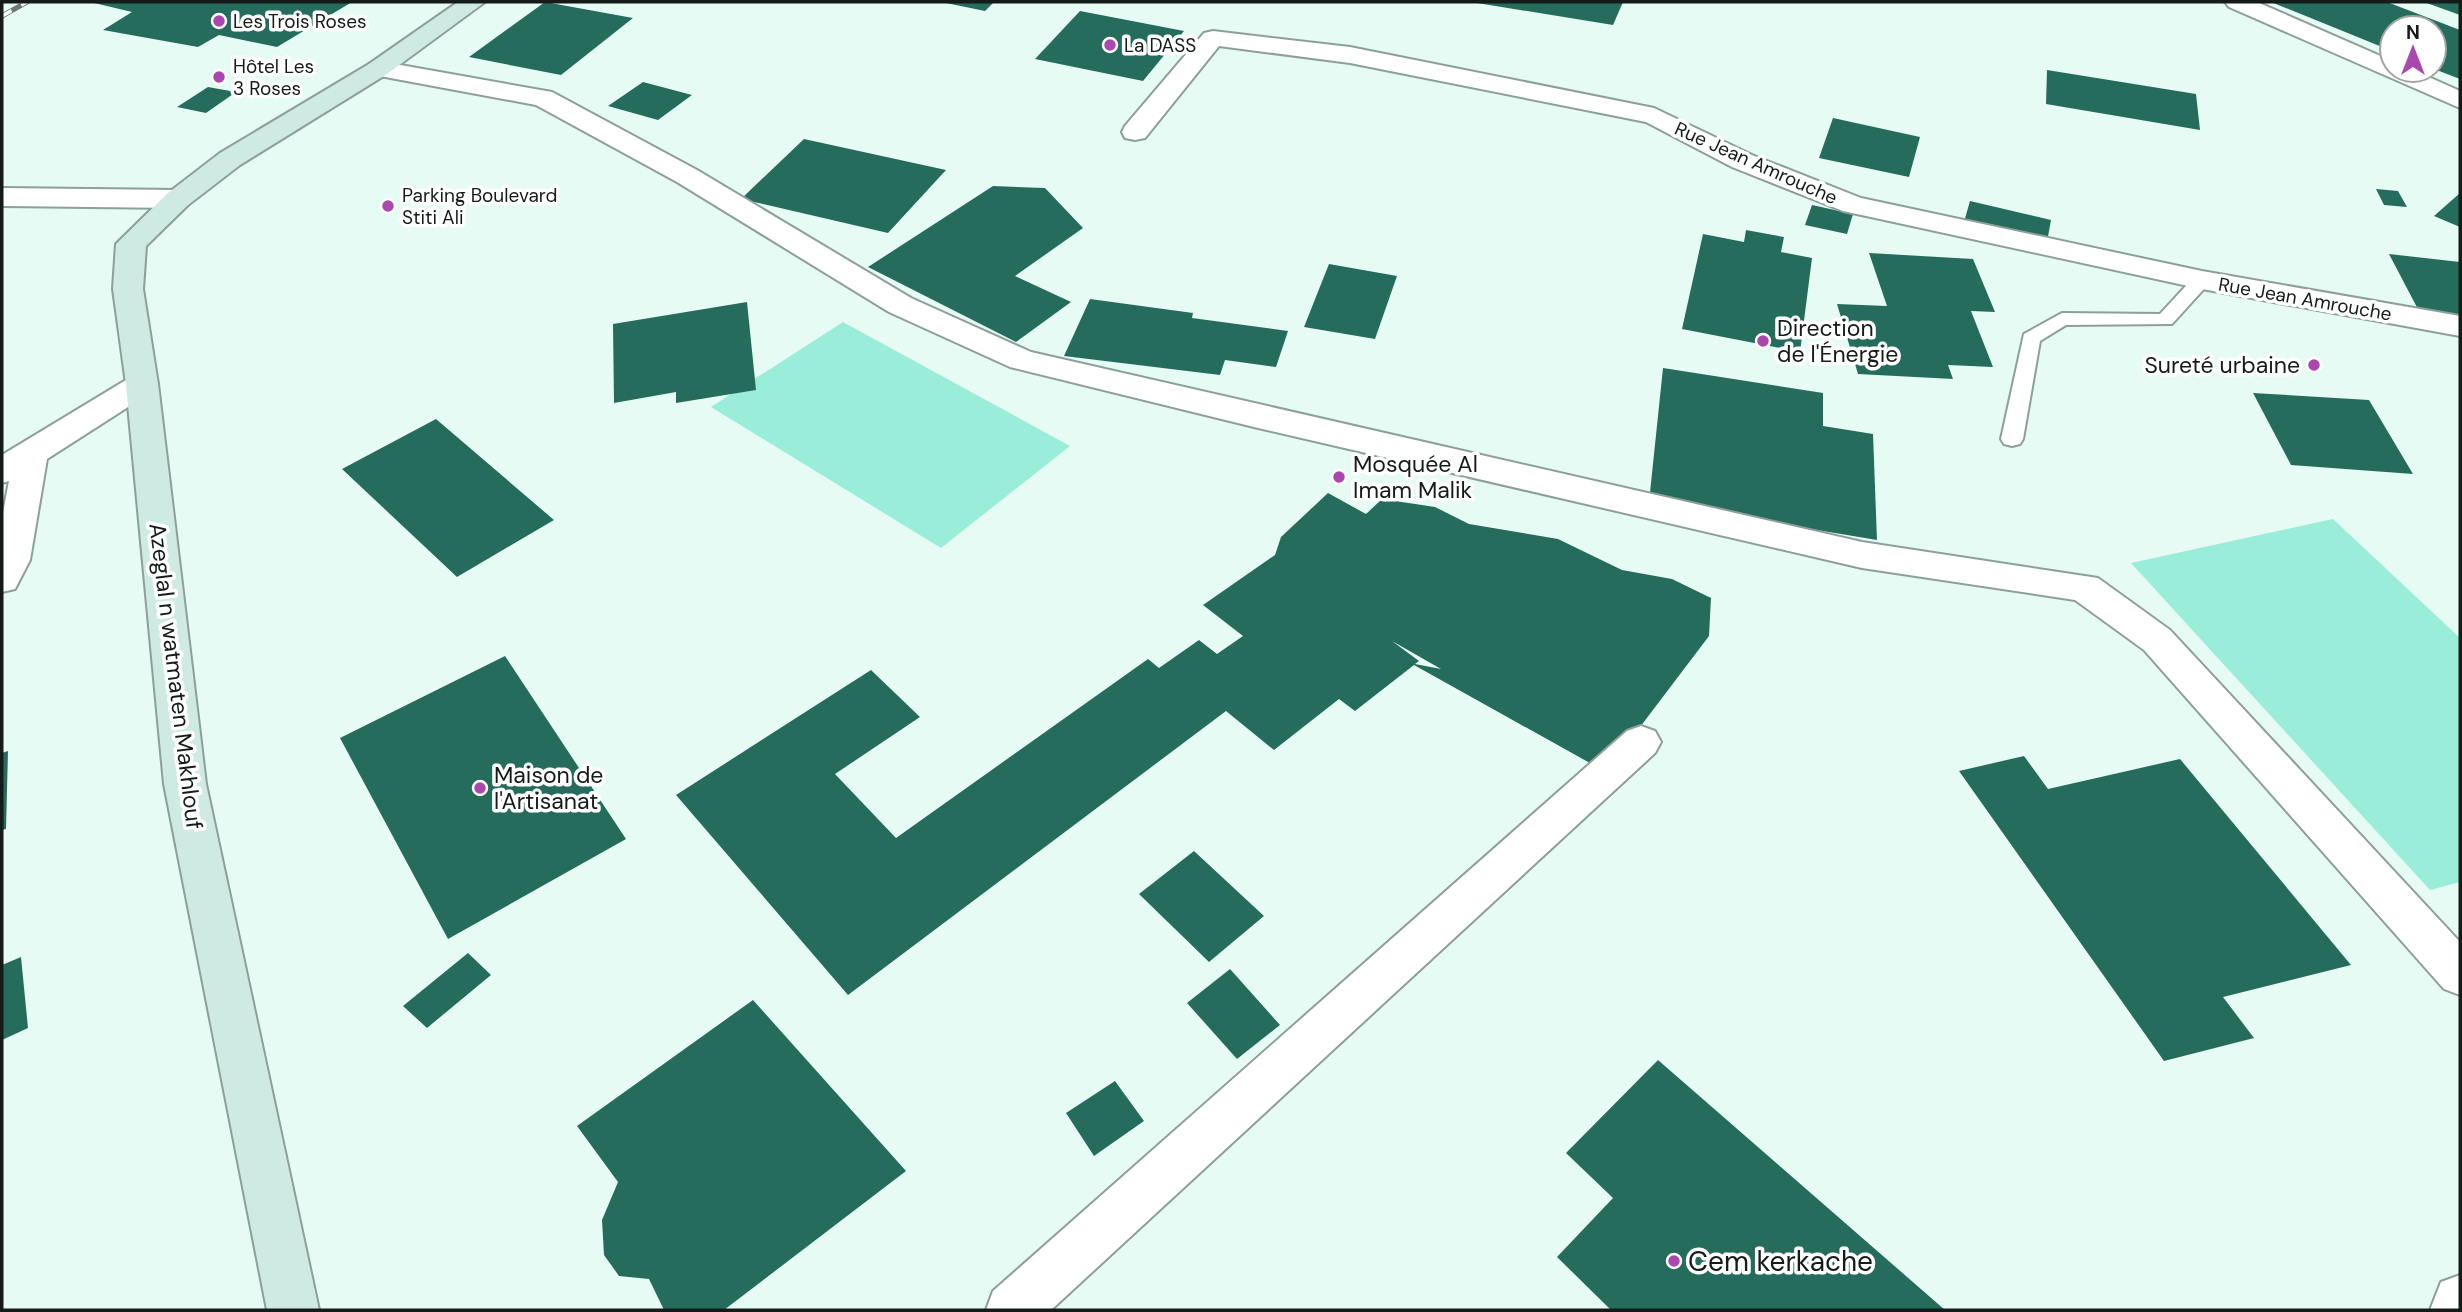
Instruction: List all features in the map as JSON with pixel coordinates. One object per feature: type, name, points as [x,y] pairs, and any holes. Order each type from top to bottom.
[{"type":"main road","points":[[178,199],[230,159],[377,69],[473,2]]},
{"type":"main road","name":"Azeglal n watmaten Makhlouf","points":[[178,199],[131,244],[128,289],[142,384],[185,784],[293,1310]]},
{"type":"street","points":[[2237,2],[2460,100]]},
{"type":"street","name":"Rue Jean Amrouche","points":[[1135,132],[1213,38],[1350,55],[1654,116],[1742,161],[1853,205],[2202,281],[2460,326]]},
{"type":"street","points":[[377,69],[543,97],[687,176],[901,305],[1021,360],[1862,555],[2085,588],[2157,640],[2460,974]]},
{"type":"street","points":[[2,197],[178,199]]},
{"type":"street","points":[[2,219],[48,197]]},
{"type":"street","points":[[2,579],[12,560],[16,462],[142,384]]},
{"type":"street","points":[[1012,1310],[1641,742]]},
{"type":"street","points":[[2456,1310],[2460,1301]]},
{"type":"lane","points":[[2012,439],[2031,338],[2062,320],[2165,320],[2202,281]]},
{"type":"green space","points":[[843,322],[1070,446],[941,548],[711,407]]},
{"type":"green space","points":[[2333,519],[2460,638],[2460,882],[2430,890],[2131,563]]},
{"type":"building","name":"Les Trois Roses","points":[[90,2],[352,2],[277,47],[219,35],[198,47],[103,30],[132,12]]},
{"type":"building","points":[[545,2],[633,18],[561,75],[469,57]]},
{"type":"building","points":[[941,2],[994,2],[985,11]]},
{"type":"building","points":[[1471,2],[1623,2],[1613,25]]},
{"type":"building","points":[[2271,2],[2387,2],[2418,14],[2378,14],[2378,45]]},
{"type":"building","points":[[2424,2],[2460,2],[2460,15]]},
{"type":"building","name":"La DASS","points":[[1080,11],[1184,31],[1143,81],[1035,59]]},
{"type":"building","points":[[2448,25],[2460,30],[2460,79],[2448,74]]},
{"type":"building","points":[[2047,70],[2196,94],[2200,130],[2046,104]]},
{"type":"building","points":[[643,82],[692,95],[658,120],[608,106]]},
{"type":"building","points":[[208,87],[236,92],[206,113],[177,107]]},
{"type":"building","points":[[1833,118],[1920,137],[1909,177],[1819,158]]},
{"type":"building","points":[[804,139],[946,170],[888,233],[741,199]]},
{"type":"building","points":[[993,186],[1045,188],[1083,228],[1015,276],[1071,302],[1016,342],[868,267]]},
{"type":"building","points":[[2376,189],[2398,191],[2407,207],[2384,205]]},
{"type":"building","points":[[2460,193],[2460,227],[2434,216]]},
{"type":"building","points":[[1970,201],[2051,220],[2047,242],[1964,222]]},
{"type":"building","points":[[1812,205],[1853,214],[1847,234],[1805,225]]},
{"type":"building","points":[[1746,230],[1784,237],[1781,252],[1812,258],[1800,352],[1682,329],[1703,234],[1744,242]]},
{"type":"building","points":[[1869,253],[1973,259],[1995,312],[1971,311],[1993,367],[1948,365],[1953,379],[1858,374],[1837,304],[1887,306]]},
{"type":"building","points":[[2389,254],[2460,262],[2460,319],[2421,315]]},
{"type":"building","points":[[1329,264],[1397,276],[1375,339],[1304,327]]},
{"type":"building","points":[[1090,299],[1193,313],[1192,318],[1288,331],[1276,367],[1225,360],[1220,375],[1064,356]]},
{"type":"building","points":[[747,302],[756,390],[676,403],[676,392],[614,403],[613,324]]},
{"type":"building","points":[[1663,368],[1823,393],[1823,426],[1873,434],[1877,540],[1649,502]]},
{"type":"building","points":[[2253,393],[2369,400],[2413,474],[2291,465]]},
{"type":"building","points":[[436,419],[554,520],[457,577],[342,469]]},
{"type":"building","points":[[1328,493],[1366,514],[1382,499],[1435,507],[1469,524],[1558,539],[1622,570],[1672,579],[1711,598],[1709,636],[1606,772],[1414,665],[1355,711],[1339,699],[1274,750],[1226,711],[848,995],[676,795],[871,670],[920,717],[835,774],[896,838],[1148,659],[1159,668],[1199,640],[1217,654],[1243,636],[1203,605],[1275,555],[1281,537]],"holes":[[[1392,641],[1441,669],[1415,664],[1419,661]]]},
{"type":"building","name":"Maison de l'Artisanat","points":[[505,656],[626,839],[448,939],[340,738]]},
{"type":"building","points":[[8,751],[6,829],[2,830],[2,753]]},
{"type":"building","points":[[2024,756],[2048,789],[2180,759],[2351,965],[2223,997],[2254,1038],[2164,1061],[1959,771]]},
{"type":"building","points":[[1194,851],[1264,916],[1209,962],[1139,894]]},
{"type":"building","points":[[468,953],[491,975],[427,1028],[403,1006]]},
{"type":"building","points":[[21,957],[28,1028],[2,1040],[2,965]]},
{"type":"building","points":[[1230,969],[1280,1025],[1237,1059],[1187,1003]]},
{"type":"building","points":[[753,1000],[906,1171],[724,1310],[664,1310],[649,1279],[619,1276],[604,1255],[602,1220],[618,1182],[577,1126]]},
{"type":"building","points":[[1658,1060],[1945,1310],[1611,1310],[1557,1257],[1613,1198],[1566,1153]]},
{"type":"building","points":[[1115,1081],[1144,1121],[1094,1156],[1066,1113]]},
{"type":"railway","points":[[2,16],[27,2]]},
{"type":"place","name":"Les Trois Roses","points":[[219,21]]},
{"type":"place","name":"La DASS","points":[[1110,45]]},
{"type":"place","name":"Hôtel Les 3 Roses","points":[[219,77]]},
{"type":"place","name":"Parking Boulevard Stiti Ali","points":[[388,206]]},
{"type":"place","name":"Direction de l'Énergie","points":[[1763,341]]},
{"type":"place","name":"Sureté urbaine","points":[[2314,365]]},
{"type":"place","name":"Mosquée Al Imam Malik","points":[[1339,477]]},
{"type":"place","name":"Maison de l'Artisanat","points":[[480,788]]},
{"type":"place","name":"Cem kerkache","points":[[1674,1261]]}]
